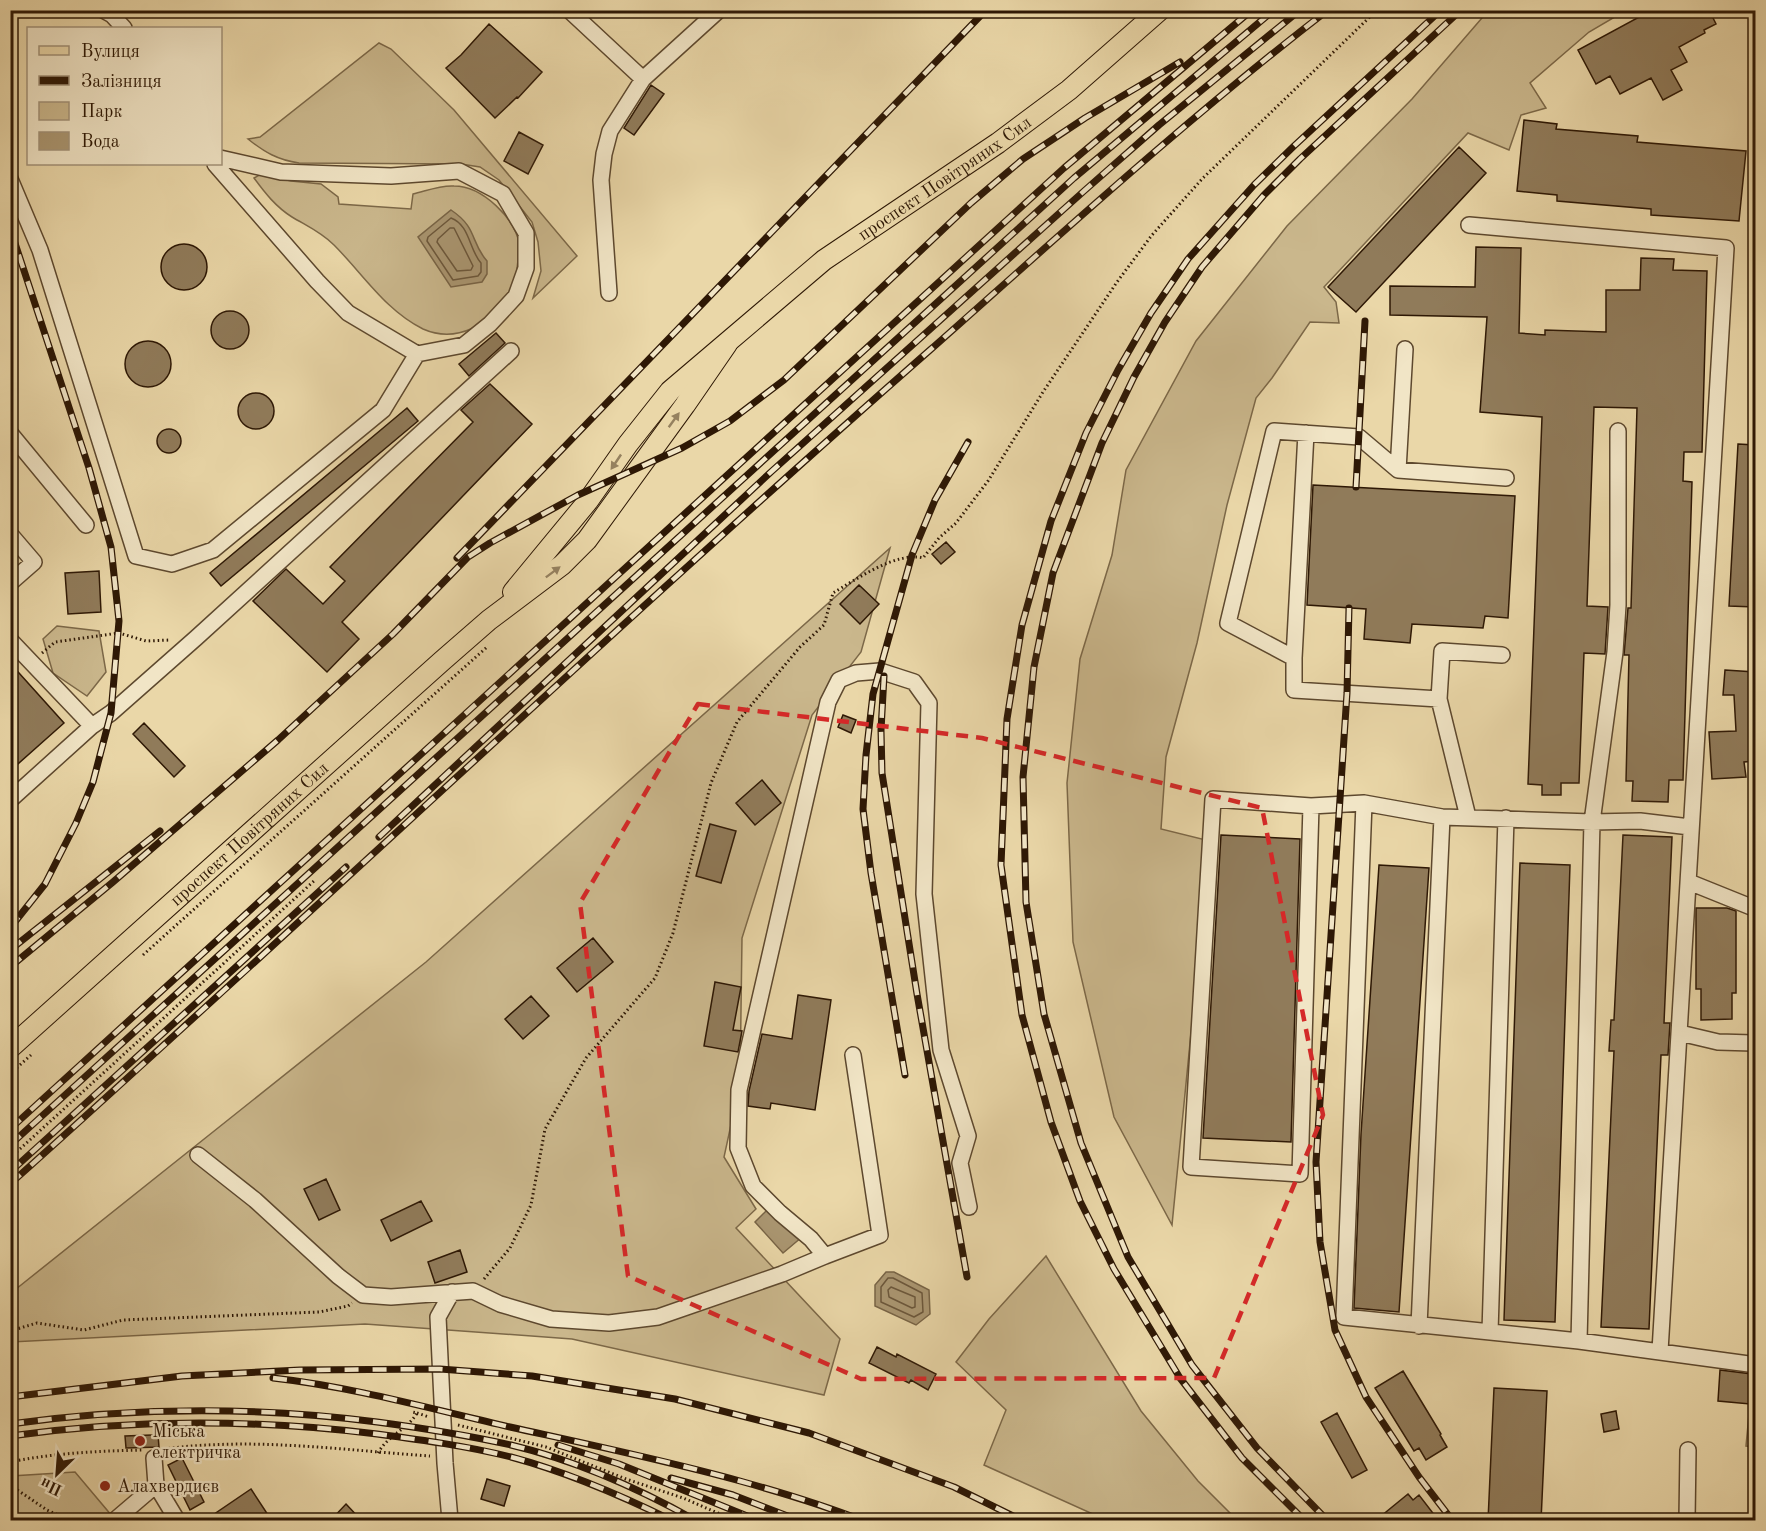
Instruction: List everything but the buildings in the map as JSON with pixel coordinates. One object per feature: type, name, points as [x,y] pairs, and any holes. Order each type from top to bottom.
[{"type":"main road","name":"проспект Повітряних Сил","points":[[10,1048],[489,620],[562,566],[587,540],[727,344],[766,308],[824,260],[998,143],[1069,90],[1160,10]]},
{"type":"street","points":[[103,10],[112,15],[123,27]]},
{"type":"street","points":[[609,293],[601,180],[610,130],[643,79],[719,10]]},
{"type":"street","points":[[571,12],[643,79]]},
{"type":"street","points":[[216,165],[317,281],[348,313],[417,354],[464,345],[490,324],[516,296],[526,268],[526,233],[503,194],[459,171],[391,176],[281,172],[222,158]]},
{"type":"street","points":[[10,178],[40,250],[136,556],[172,564],[213,550],[382,410],[417,354]]},
{"type":"street","points":[[1469,225],[1726,248],[1660,1351]]},
{"type":"street","points":[[1398,470],[1405,349]]},
{"type":"street","points":[[10,800],[92,726],[196,638],[511,351]]},
{"type":"street","points":[[1294,658],[1228,624],[1274,431],[1359,437],[1398,470],[1506,478]]},
{"type":"street","points":[[1579,1341],[1592,822],[1615,652],[1618,605],[1618,431]]},
{"type":"street","points":[[10,433],[86,525]]},
{"type":"street","points":[[1306,433],[1294,690],[1439,699]]},
{"type":"street","points":[[10,534],[34,562],[10,583]]},
{"type":"street","points":[[10,640],[92,726]]},
{"type":"street","points":[[1468,818],[1439,699],[1442,651],[1502,655]]},
{"type":"street","points":[[825,1256],[811,1239],[753,1186],[738,1148],[739,1090],[828,702],[839,680],[856,673],[880,671],[914,682],[929,703],[924,894],[941,1050],[968,1136],[960,1163],[969,1207]]},
{"type":"street","points":[[1311,806],[1300,1174],[1191,1167],[1213,799],[1311,806],[1364,803],[1442,817],[1592,822],[1640,821],[1690,827]]},
{"type":"street","points":[[1364,803],[1344,1317],[1579,1341],[1755,1365]]},
{"type":"street","points":[[1419,1326],[1442,817]]},
{"type":"street","points":[[1490,1332],[1506,818]]},
{"type":"street","points":[[1689,882],[1755,909]]},
{"type":"street","points":[[1680,1033],[1718,1042],[1753,1043],[1755,1040]]},
{"type":"street","points":[[198,1155],[255,1200],[338,1276],[363,1295],[391,1297],[473,1291],[500,1304],[551,1319],[609,1323],[658,1317],[782,1274],[880,1235],[853,1055]]},
{"type":"street","points":[[450,1521],[438,1317],[452,1292]]},
{"type":"street","points":[[1687,1521],[1688,1450]]},
{"type":"street","points":[[156,1452],[156,1485],[177,1521]]},
{"type":"street","points":[[115,1521],[156,1485]]},
{"type":"path","points":[[473,1291],[510,1248],[531,1205],[545,1129],[586,1058],[655,978],[673,933],[711,783],[737,722],[800,647],[824,625],[833,593],[875,567],[915,556],[923,558],[939,538],[956,523],[988,481],[1043,392],[1117,282],[1152,235],[1202,179],[1377,10]]},
{"type":"path","points":[[32,662],[55,642],[87,636],[119,633],[146,641],[196,638]]},
{"type":"path","points":[[10,1158],[314,881]]},
{"type":"path","points":[[10,1331],[38,1323],[84,1330],[123,1320],[319,1311],[348,1306],[363,1295]]},
{"type":"path","points":[[378,1453],[384,1442],[412,1422],[417,1413],[412,1412]]},
{"type":"path","points":[[443,1422],[546,1447],[626,1479],[683,1498],[734,1521]]},
{"type":"path","points":[[10,1462],[101,1452],[156,1452],[210,1444],[251,1443],[430,1456],[446,1468]]},
{"type":"path","points":[[10,1485],[47,1510],[69,1521]]},
{"type":"highlighted area","points":[[698,704],[982,738],[1262,808],[1323,1115],[1214,1378],[861,1379],[628,1276],[580,903]]},
{"type":"green space","points":[[1488,11],[1625,11],[1589,32],[1530,83],[1546,108],[1521,115],[1509,150],[1468,133],[1324,287],[1336,302],[1339,323],[1310,322],[1256,398],[1227,505],[1197,643],[1166,757],[1161,829],[1210,841],[1172,1225],[1114,1117],[1073,942],[1067,783],[1080,659],[1112,555],[1126,470],[1196,341],[1287,226],[1412,99]]},
{"type":"green space","points":[[379,43],[391,49],[454,110],[577,256],[533,298],[541,271],[538,242],[532,222],[499,180],[480,167],[461,164],[299,163],[272,155],[248,139],[260,137]]},
{"type":"green space","points":[[261,174],[291,181],[321,184],[338,197],[339,204],[411,209],[413,194],[444,186],[465,187],[476,191],[505,215],[517,236],[520,250],[511,291],[493,315],[472,328],[448,334],[423,329],[386,302],[329,240],[286,213],[276,204],[254,178]]},
{"type":"green space","points":[[890,548],[861,652],[812,715],[742,938],[740,1083],[724,1157],[756,1209],[736,1228],[840,1339],[824,1395],[572,1339],[365,1324],[11,1342],[11,1293],[426,962]]},
{"type":"green space","points":[[57,626],[99,631],[106,672],[87,696],[53,673],[43,639]]},
{"type":"green space","points":[[1046,1256],[1141,1411],[1198,1481],[1237,1520],[1106,1520],[984,1465],[1006,1410],[956,1362],[989,1319]]},
{"type":"green space","points":[[1750,1404],[1755,1405],[1755,1447],[1746,1446]]},
{"type":"green space","points":[[75,1472],[112,1516],[107,1520],[11,1520],[11,1476]]},
{"type":"water","points":[[451,210],[466,223],[487,261],[487,274],[482,282],[451,287],[418,237]]},
{"type":"water","points":[[772,1205],[802,1237],[783,1253],[755,1222]]},
{"type":"water","points":[[886,1272],[894,1272],[929,1290],[930,1314],[916,1325],[875,1306],[875,1285]]},
{"type":"railway","points":[[457,558],[986,10]]},
{"type":"railway","points":[[10,1129],[1064,168],[1252,10]]},
{"type":"railway","points":[[10,1145],[1074,178],[1274,10]]},
{"type":"railway","points":[[379,837],[772,471],[1159,125],[1300,10]]},
{"type":"railway","points":[[10,1184],[814,453],[1126,177],[1328,10]]},
{"type":"railway","points":[[1304,1520],[1242,1458],[1180,1378],[1114,1269],[1080,1201],[1051,1122],[1022,1015],[1001,865],[1007,719],[1022,625],[1051,521],[1086,433],[1118,370],[1151,313],[1188,259],[1254,185],[1441,10]]},
{"type":"railway","points":[[1327,1520],[1257,1448],[1192,1365],[1128,1257],[1081,1143],[1044,1014],[1026,902],[1023,777],[1034,667],[1053,573],[1102,443],[1134,377],[1165,322],[1202,267],[1264,195],[1461,10]]},
{"type":"railway","points":[[10,967],[278,740],[393,634],[468,557],[578,495],[682,448],[730,421],[784,380],[971,203],[1023,159],[1085,118],[1180,62]]},
{"type":"railway","points":[[10,228],[89,468],[111,547],[119,621],[111,713],[93,782],[76,823],[45,884],[10,928]]},
{"type":"railway","points":[[1356,487],[1365,321]]},
{"type":"railway","points":[[905,1075],[871,873],[863,809],[866,755],[873,694],[912,555],[935,500],[968,442]]},
{"type":"railway","points":[[1349,608],[1347,693],[1316,1162],[1320,1242],[1335,1330],[1366,1397],[1419,1477],[1452,1520]]},
{"type":"railway","points":[[884,676],[881,730],[882,773],[917,994],[967,1277]]},
{"type":"railway","points":[[10,950],[160,831]]},
{"type":"railway","points":[[10,1172],[346,867]]},
{"type":"railway","points":[[10,1397],[182,1376],[300,1370],[440,1369],[532,1376],[675,1399],[809,1433],[954,1487],[1021,1520]]},
{"type":"railway","points":[[273,1378],[363,1393],[683,1466],[786,1494],[861,1520]]},
{"type":"railway","points":[[10,1424],[102,1414],[194,1411],[285,1413],[394,1424],[494,1441],[535,1451],[628,1486],[695,1520]]},
{"type":"railway","points":[[10,1436],[102,1426],[194,1423],[285,1426],[377,1434],[461,1446],[532,1463],[593,1485],[671,1520]]},
{"type":"railway","points":[[558,1445],[619,1464],[757,1520]]},
{"type":"railway","points":[[671,1478],[733,1495],[798,1520]]},
{"type":"place","name":"Міська електричка","points":[[140,1441]]},
{"type":"place","name":"Алахвердиєв","points":[[105,1486]]}]
